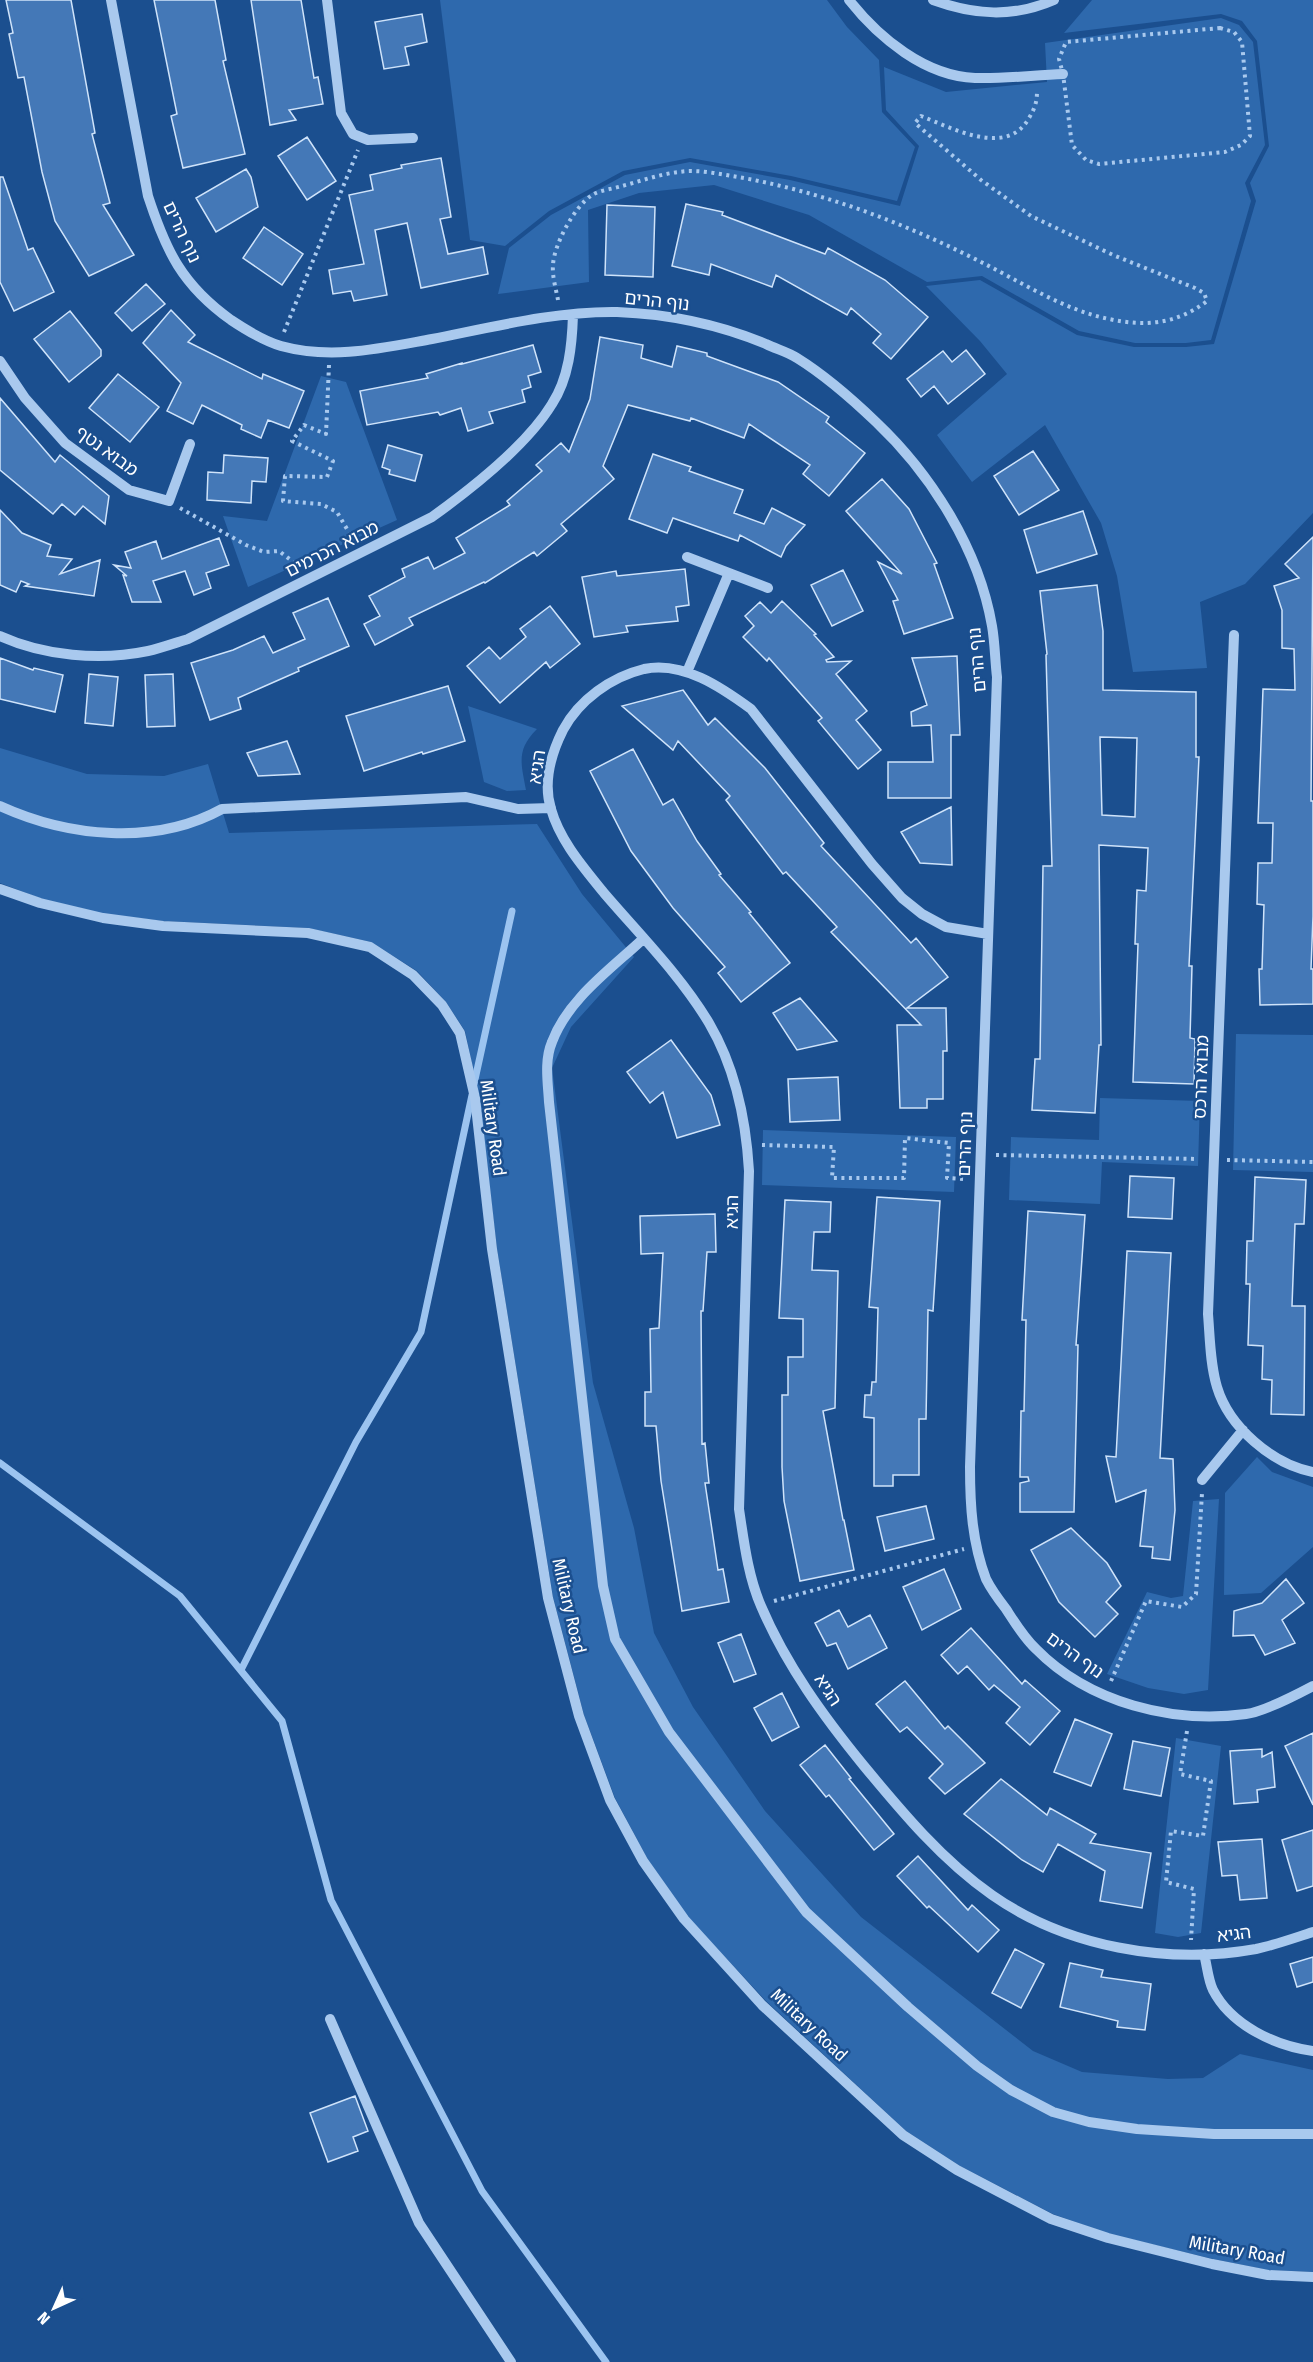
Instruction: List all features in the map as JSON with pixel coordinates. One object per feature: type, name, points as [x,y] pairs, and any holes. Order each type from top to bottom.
[{"type":"street","name":"נוף הרים","points":[[111,0],[148,196],[171,255],[189,283],[212,306],[243,328],[279,346],[313,352],[347,353],[392,347],[520,321],[573,315],[615,312],[670,316],[716,325],[795,357],[858,405],[889,434],[927,480],[965,545],[980,582],[992,625],[997,677],[970,1467],[970,1514],[976,1545],[987,1580],[1036,1649],[1081,1683],[1122,1703],[1159,1712],[1205,1717],[1248,1714],[1313,1686]]},
{"type":"street","points":[[327,0],[340,113],[352,134],[368,141],[413,138]]},
{"type":"street","points":[[849,0],[884,37],[910,57],[939,70],[973,78],[1063,74]]},
{"type":"street","points":[[933,0],[966,11],[1000,14],[1028,10],[1054,0]]},
{"type":"street","name":"מבוא הכרמים","points":[[0,636],[20,645],[57,653],[106,656],[147,651],[188,639],[432,517],[464,494],[534,430],[554,403],[572,348],[573,315]]},
{"type":"street","name":"מבוא נטף","points":[[0,361],[25,398],[65,443],[129,490],[169,501]]},
{"type":"street","points":[[169,501],[190,444]]},
{"type":"street","points":[[687,557],[768,588]]},
{"type":"street","points":[[687,672],[729,573]]},
{"type":"street","name":"מבוא הרכס","points":[[1234,635],[1208,1314],[1212,1364],[1217,1388],[1231,1417],[1243,1430],[1277,1457],[1313,1472]]},
{"type":"street","name":"הגיא","points":[[988,934],[946,927],[922,915],[902,898],[872,864],[751,710],[725,689],[687,672],[650,668],[627,673],[584,702],[566,725],[554,748],[548,780],[551,808],[565,840],[586,870],[684,987],[710,1024],[738,1089],[747,1145],[749,1216],[739,1454],[740,1509],[747,1559],[761,1605],[782,1649],[830,1724],[900,1810],[945,1855],[991,1894],[1025,1915],[1062,1932],[1121,1947],[1170,1954],[1204,1954],[1258,1949],[1313,1932]]},
{"type":"street","points":[[0,806],[53,824],[98,833],[152,832],[204,819],[222,809],[466,797],[518,809],[551,808]]},
{"type":"street","name":"Military Road","points":[[0,889],[40,903],[104,918],[163,926],[308,933],[370,946],[413,975],[442,1005],[460,1033],[474,1098],[492,1249],[548,1598],[579,1716],[610,1800],[643,1861],[684,1919],[762,2005],[903,2135],[957,2170],[1051,2219],[1107,2238],[1212,2264],[1268,2275],[1313,2277]]},
{"type":"street","points":[[644,939],[576,1002],[551,1043],[547,1064],[550,1114],[603,1586],[615,1639],[634,1675],[669,1732],[806,1912],[908,2007],[977,2066],[1011,2090],[1053,2112],[1089,2122],[1214,2134],[1313,2134]]},
{"type":"street","points":[[1203,1480],[1243,1430]]},
{"type":"street","points":[[1204,1954],[1213,1990],[1233,2016],[1260,2035],[1313,2051]]},
{"type":"street","points":[[330,2019],[420,2223],[511,2362]]},
{"type":"path","points":[[1220,28],[1234,32],[1242,42],[1250,136],[1241,145],[1225,152],[1099,164],[1086,160],[1072,145],[1063,74],[1059,59],[1066,42],[1220,28]]},
{"type":"path","points":[[560,316],[553,264],[562,237],[576,208],[593,194],[680,171],[710,172],[758,180],[825,197],[886,218],[944,243],[1086,313],[1108,319],[1135,323],[1161,321],[1182,318],[1197,309],[1208,301],[1204,293],[1113,255],[1031,216],[981,180],[915,123],[921,116],[973,135],[994,139],[1011,135],[1025,126],[1036,104],[1036,75]]},
{"type":"path","points":[[279,346],[363,138]]},
{"type":"path","points":[[330,353],[326,434],[304,425],[292,441],[333,461],[327,477],[285,476],[283,501],[321,504],[337,512],[362,552]]},
{"type":"path","points":[[169,501],[246,545],[264,552],[279,551],[314,576]]},
{"type":"path","points":[[747,1145],[834,1148],[832,1178],[903,1178],[905,1138],[949,1143],[947,1178],[980,1180]]},
{"type":"path","points":[[981,1155],[1313,1162]]},
{"type":"path","points":[[1105,1695],[1146,1601],[1182,1607],[1196,1594],[1203,1480]]},
{"type":"path","points":[[761,1605],[976,1545]]},
{"type":"path","points":[[1190,1715],[1180,1774],[1211,1781],[1203,1836],[1171,1831],[1166,1882],[1194,1889],[1190,1954]]},
{"type":"shaded area","points":[[440,0],[827,0],[847,27],[879,60],[882,112],[915,147],[897,201],[791,176],[690,158],[623,171],[549,211],[505,246],[470,240]]},
{"type":"shaded area","points":[[1092,0],[1313,0],[1313,513],[1245,584],[1200,602],[1207,668],[1133,672],[1117,576],[1101,523],[1045,425],[972,482],[937,435],[1007,374],[980,341],[926,286],[980,280],[1077,335],[1134,347],[1186,347],[1214,344],[1256,201],[1250,183],[1269,146],[1257,41],[1242,21],[1221,14],[1064,33]]},
{"type":"shaded area","points":[[1221,18],[1239,25],[1253,42],[1265,145],[1245,183],[1251,201],[1211,340],[1186,343],[1135,343],[1079,331],[982,276],[927,282],[809,215],[714,185],[639,193],[588,210],[589,282],[498,294],[509,248],[551,215],[625,175],[690,162],[790,180],[900,206],[919,146],[886,110],[884,67],[946,92],[1047,82],[1045,43]]},
{"type":"shaded area","points":[[321,376],[346,382],[397,520],[248,587],[223,516],[267,521]]},
{"type":"shaded area","points":[[468,706],[537,729],[523,750],[522,764],[526,790],[507,791],[484,782]]},
{"type":"shaded area","points":[[0,748],[87,774],[164,776],[208,764],[229,833],[537,824],[582,894],[634,957],[571,1027],[552,1068],[593,1383],[634,1528],[654,1633],[693,1707],[765,1811],[861,1917],[1033,2051],[1082,2072],[1168,2079],[1203,2078],[1240,2054],[1313,2070],[1313,2272],[1268,2270],[1109,2234],[1053,2214],[960,2166],[906,2131],[766,2001],[687,1916],[647,1858],[615,1798],[584,1715],[553,1597],[497,1249],[479,1097],[465,1031],[446,1002],[417,971],[371,942],[308,928],[163,921],[104,914],[42,899],[0,883]]},
{"type":"shaded area","points":[[1236,1034],[1313,1035],[1313,1172],[1233,1170]]},
{"type":"shaded area","points":[[1100,1098],[1200,1101],[1198,1166],[1102,1162],[1100,1204],[1009,1200],[1011,1137],[1099,1140]]},
{"type":"shaded area","points":[[763,1130],[956,1137],[954,1192],[762,1185]]},
{"type":"shaded area","points":[[1257,1457],[1272,1472],[1313,1487],[1313,1547],[1261,1593],[1224,1595],[1225,1493]]},
{"type":"shaded area","points":[[1219,1499],[1208,1690],[1184,1694],[1148,1688],[1107,1674],[1147,1592],[1171,1598],[1183,1596],[1193,1501]]},
{"type":"shaded area","points":[[1176,1738],[1221,1746],[1201,1933],[1178,1937],[1155,1933]]},
{"type":"building","points":[[6,0],[71,0],[95,133],[92,134],[110,203],[103,205],[134,255],[89,276],[55,221],[42,172],[24,77],[18,78],[9,34],[13,33]]},
{"type":"building","points":[[154,0],[215,0],[226,60],[223,61],[245,154],[183,168],[171,116],[177,114]]},
{"type":"building","points":[[251,0],[301,0],[314,78],[318,77],[323,104],[289,110],[296,120],[270,125]]},
{"type":"building","points":[[422,14],[427,42],[405,47],[409,65],[384,69],[375,22]]},
{"type":"building","points":[[307,137],[336,181],[307,200],[278,156]]},
{"type":"building","points":[[441,158],[451,217],[440,219],[448,254],[483,247],[488,274],[421,288],[407,223],[375,230],[387,295],[354,301],[351,291],[333,294],[329,270],[364,264],[349,195],[373,190],[370,175],[402,168],[401,165]]},
{"type":"building","points":[[246,169],[251,177],[258,207],[216,232],[196,198]]},
{"type":"building","points":[[0,177],[3,177],[28,250],[33,248],[54,292],[14,311],[0,282]]},
{"type":"building","points":[[686,204],[723,212],[722,215],[825,254],[828,248],[885,280],[928,317],[891,359],[873,343],[881,334],[851,308],[847,315],[776,275],[772,287],[711,264],[709,275],[672,266]]},
{"type":"building","points":[[607,205],[655,207],[653,277],[605,275]]},
{"type":"building","points":[[264,227],[303,254],[282,285],[243,258]]},
{"type":"building","points":[[146,284],[165,304],[132,331],[115,313]]},
{"type":"building","points":[[171,310],[195,335],[188,342],[262,379],[263,374],[304,391],[289,428],[268,420],[261,438],[241,429],[242,425],[202,405],[193,424],[167,411],[181,383],[143,343]]},
{"type":"building","points":[[70,311],[101,350],[101,356],[69,382],[34,339]]},
{"type":"building","points":[[600,337],[643,345],[641,358],[672,367],[677,346],[707,353],[707,356],[778,382],[829,417],[826,422],[865,453],[829,496],[803,474],[810,465],[749,424],[744,438],[691,418],[690,421],[628,405],[603,466],[614,479],[561,524],[567,531],[537,556],[534,552],[485,583],[409,618],[413,625],[375,645],[364,624],[380,616],[369,596],[405,577],[402,569],[428,557],[434,569],[465,553],[456,538],[510,505],[507,501],[542,471],[536,465],[561,443],[569,452],[590,399]]},
{"type":"building","points":[[533,345],[541,372],[528,376],[531,387],[522,390],[525,402],[489,412],[493,423],[468,431],[461,408],[440,415],[438,412],[367,425],[360,391],[428,378],[426,374]]},
{"type":"building","points":[[966,350],[985,374],[948,404],[934,386],[921,397],[907,379],[943,351],[952,362]]},
{"type":"building","points":[[118,374],[159,407],[130,442],[89,408]]},
{"type":"building","points":[[0,398],[55,462],[60,455],[109,496],[105,524],[83,506],[75,515],[62,504],[53,514],[0,470]]},
{"type":"building","points":[[388,445],[422,455],[415,481],[389,474],[390,470],[382,467]]},
{"type":"building","points":[[1033,451],[1059,490],[1019,515],[994,476]]},
{"type":"building","points":[[653,454],[691,467],[689,471],[743,490],[734,513],[764,524],[772,508],[805,525],[786,546],[781,557],[740,535],[738,541],[673,518],[667,533],[629,519]]},
{"type":"building","points":[[224,455],[268,458],[266,482],[252,481],[251,503],[207,500],[208,472],[223,473]]},
{"type":"building","points":[[882,479],[909,509],[937,563],[934,564],[953,618],[904,634],[893,601],[898,600],[878,562],[902,574],[846,511]]},
{"type":"building","points":[[0,510],[22,533],[51,545],[47,556],[72,559],[60,574],[100,560],[94,596],[25,586],[29,584],[21,581],[16,592],[0,585]]},
{"type":"building","points":[[1083,511],[1097,554],[1037,573],[1024,530]]},
{"type":"building","points":[[1313,537],[1311,969],[1313,969],[1313,1004],[1260,1005],[1259,969],[1262,969],[1264,905],[1257,904],[1258,863],[1272,863],[1273,823],[1258,823],[1263,689],[1295,690],[1294,649],[1282,648],[1282,610],[1274,586],[1299,578],[1285,564]]},
{"type":"building","points":[[219,538],[229,565],[206,573],[211,588],[194,595],[185,571],[153,581],[161,602],[132,602],[123,575],[127,576],[114,565],[131,568],[125,552],[156,541],[162,559]]},
{"type":"building","points":[[685,569],[689,605],[676,607],[678,621],[626,626],[628,632],[594,637],[582,577],[616,571],[617,576]]},
{"type":"building","points":[[843,570],[863,611],[832,626],[811,585]]},
{"type":"building","points":[[1097,585],[1103,631],[1103,690],[1196,692],[1196,757],[1199,757],[1189,966],[1192,966],[1190,1038],[1195,1039],[1194,1084],[1133,1082],[1138,944],[1135,944],[1137,890],[1146,891],[1148,848],[1099,845],[1101,1045],[1099,1045],[1095,1113],[1032,1110],[1035,1059],[1040,1059],[1043,866],[1052,866],[1047,654],[1040,591]],"holes":[[[1100,737],[1137,738],[1135,817],[1102,815]]]},
{"type":"building","points":[[328,598],[349,646],[238,698],[241,709],[210,720],[191,663],[233,650],[264,636],[273,653],[305,639],[293,613]]},
{"type":"building","points":[[782,601],[816,634],[814,635],[834,657],[826,660],[827,662],[851,661],[836,674],[867,711],[856,720],[881,750],[858,769],[818,721],[822,718],[769,658],[767,661],[743,637],[754,626],[745,616],[760,602],[771,613]]},
{"type":"building","points":[[550,606],[580,644],[550,668],[546,662],[500,703],[467,666],[489,647],[500,659],[526,637],[520,629]]},
{"type":"building","points":[[957,656],[960,735],[951,735],[951,798],[888,798],[888,762],[933,762],[931,725],[912,726],[911,712],[927,705],[912,658]]},
{"type":"building","points":[[0,658],[33,670],[34,668],[63,675],[55,712],[0,699]]},
{"type":"building","points":[[89,674],[118,677],[113,726],[85,723]]},
{"type":"building","points":[[173,674],[175,726],[147,727],[145,675]]},
{"type":"building","points":[[448,686],[465,741],[364,771],[346,716]]},
{"type":"building","points":[[683,690],[708,725],[715,718],[765,768],[824,843],[821,846],[911,943],[916,938],[948,977],[907,1008],[946,1008],[947,1051],[943,1051],[943,1099],[927,1099],[927,1108],[900,1108],[897,1025],[921,1025],[831,932],[837,927],[786,872],[783,874],[726,800],[730,796],[678,741],[673,750],[622,706]]},
{"type":"building","points":[[287,741],[300,774],[258,776],[247,753]]},
{"type":"building","points":[[633,749],[663,805],[673,799],[697,841],[721,874],[719,875],[790,963],[741,1002],[718,973],[725,967],[673,908],[631,851],[590,771]]},
{"type":"building","points":[[951,807],[952,865],[920,863],[901,832]]},
{"type":"building","points":[[800,998],[837,1041],[797,1050],[773,1013]]},
{"type":"building","points":[[671,1040],[711,1095],[720,1125],[677,1138],[663,1092],[650,1103],[627,1072]]},
{"type":"building","points":[[838,1077],[840,1120],[790,1122],[788,1079]]},
{"type":"building","points":[[1130,1176],[1174,1178],[1172,1219],[1128,1217]]},
{"type":"building","points":[[1255,1177],[1306,1180],[1304,1224],[1295,1224],[1292,1306],[1305,1306],[1304,1415],[1271,1414],[1272,1380],[1262,1379],[1263,1346],[1248,1345],[1250,1284],[1246,1284],[1247,1241],[1253,1241]]},
{"type":"building","points":[[877,1197],[940,1201],[933,1311],[928,1310],[926,1419],[919,1419],[919,1475],[893,1475],[893,1486],[874,1486],[874,1418],[864,1417],[865,1395],[871,1395],[872,1382],[876,1382],[878,1308],[869,1307]]},
{"type":"building","points":[[785,1200],[831,1202],[830,1232],[814,1232],[812,1270],[838,1271],[835,1408],[823,1411],[854,1570],[800,1581],[784,1501],[782,1467],[782,1395],[788,1395],[788,1357],[803,1357],[803,1319],[779,1318]]},
{"type":"building","points":[[1028,1211],[1085,1215],[1076,1345],[1078,1345],[1074,1512],[1020,1512],[1020,1483],[1029,1481],[1028,1477],[1020,1477],[1026,1320],[1022,1320]]},
{"type":"building","points":[[715,1214],[716,1252],[707,1252],[703,1311],[701,1311],[702,1444],[705,1443],[709,1483],[705,1483],[718,1570],[723,1569],[729,1602],[682,1611],[661,1481],[656,1426],[645,1426],[645,1392],[651,1392],[650,1329],[659,1328],[663,1253],[641,1254],[640,1216]]},
{"type":"building","points":[[1127,1251],[1171,1253],[1160,1458],[1173,1459],[1175,1510],[1170,1560],[1152,1558],[1153,1547],[1140,1546],[1146,1490],[1116,1502],[1106,1456],[1116,1457]]},
{"type":"building","points":[[926,1506],[934,1539],[885,1551],[877,1517]]},
{"type":"building","points":[[1071,1528],[1107,1563],[1121,1586],[1106,1602],[1118,1614],[1095,1637],[1059,1602],[1031,1550]]},
{"type":"building","points":[[944,1569],[961,1609],[922,1630],[903,1587]]},
{"type":"building","points":[[1286,1579],[1304,1603],[1282,1620],[1295,1643],[1265,1655],[1254,1635],[1233,1636],[1234,1611],[1262,1603]]},
{"type":"building","points":[[839,1610],[848,1627],[870,1615],[887,1648],[848,1669],[836,1643],[827,1646],[815,1623]]},
{"type":"building","points":[[971,1628],[1022,1684],[1025,1680],[1060,1711],[1030,1745],[1006,1723],[1020,1707],[994,1685],[989,1690],[967,1666],[958,1674],[941,1655]]},
{"type":"building","points":[[741,1634],[756,1674],[734,1682],[718,1643]]},
{"type":"building","points":[[905,1681],[945,1729],[948,1726],[985,1763],[945,1794],[929,1778],[943,1764],[907,1727],[900,1732],[876,1704]]},
{"type":"building","points":[[782,1693],[799,1727],[772,1741],[754,1708]]},
{"type":"building","points":[[1075,1719],[1112,1734],[1091,1786],[1054,1772]]},
{"type":"building","points":[[1313,1733],[1313,1805],[1285,1746]]},
{"type":"building","points":[[1133,1741],[1170,1748],[1161,1796],[1124,1789]]},
{"type":"building","points":[[825,1745],[851,1778],[849,1779],[894,1834],[874,1850],[829,1795],[826,1797],[800,1765]]},
{"type":"building","points":[[1262,1749],[1262,1757],[1272,1752],[1275,1787],[1257,1790],[1258,1802],[1234,1804],[1230,1751]]},
{"type":"building","points":[[1001,1779],[1047,1815],[1050,1808],[1096,1834],[1090,1843],[1151,1853],[1142,1908],[1100,1901],[1105,1871],[1058,1844],[1043,1872],[1022,1860],[964,1814]]},
{"type":"building","points":[[1313,1830],[1313,1886],[1297,1891],[1282,1840]]},
{"type":"building","points":[[1262,1839],[1267,1898],[1240,1900],[1237,1875],[1222,1876],[1218,1842]]},
{"type":"building","points":[[918,1856],[968,1910],[972,1905],[999,1930],[978,1952],[929,1906],[927,1908],[897,1876]]},
{"type":"building","points":[[1015,1949],[1044,1964],[1021,2008],[992,1993]]},
{"type":"building","points":[[1313,1957],[1313,1982],[1297,1987],[1290,1964]]},
{"type":"building","points":[[1070,1963],[1103,1970],[1101,1977],[1151,1984],[1145,2030],[1117,2027],[1118,2021],[1060,2007]]},
{"type":"building","points":[[355,2096],[368,2131],[353,2137],[358,2151],[328,2162],[310,2113]]},
{"type":"waterway","points":[[474,1084],[512,911]]},
{"type":"waterway","points":[[241,1670],[356,1442],[421,1332],[472,1095]]},
{"type":"waterway","points":[[0,1463],[180,1596],[282,1721],[331,1900],[482,2191],[606,2362]]}]
